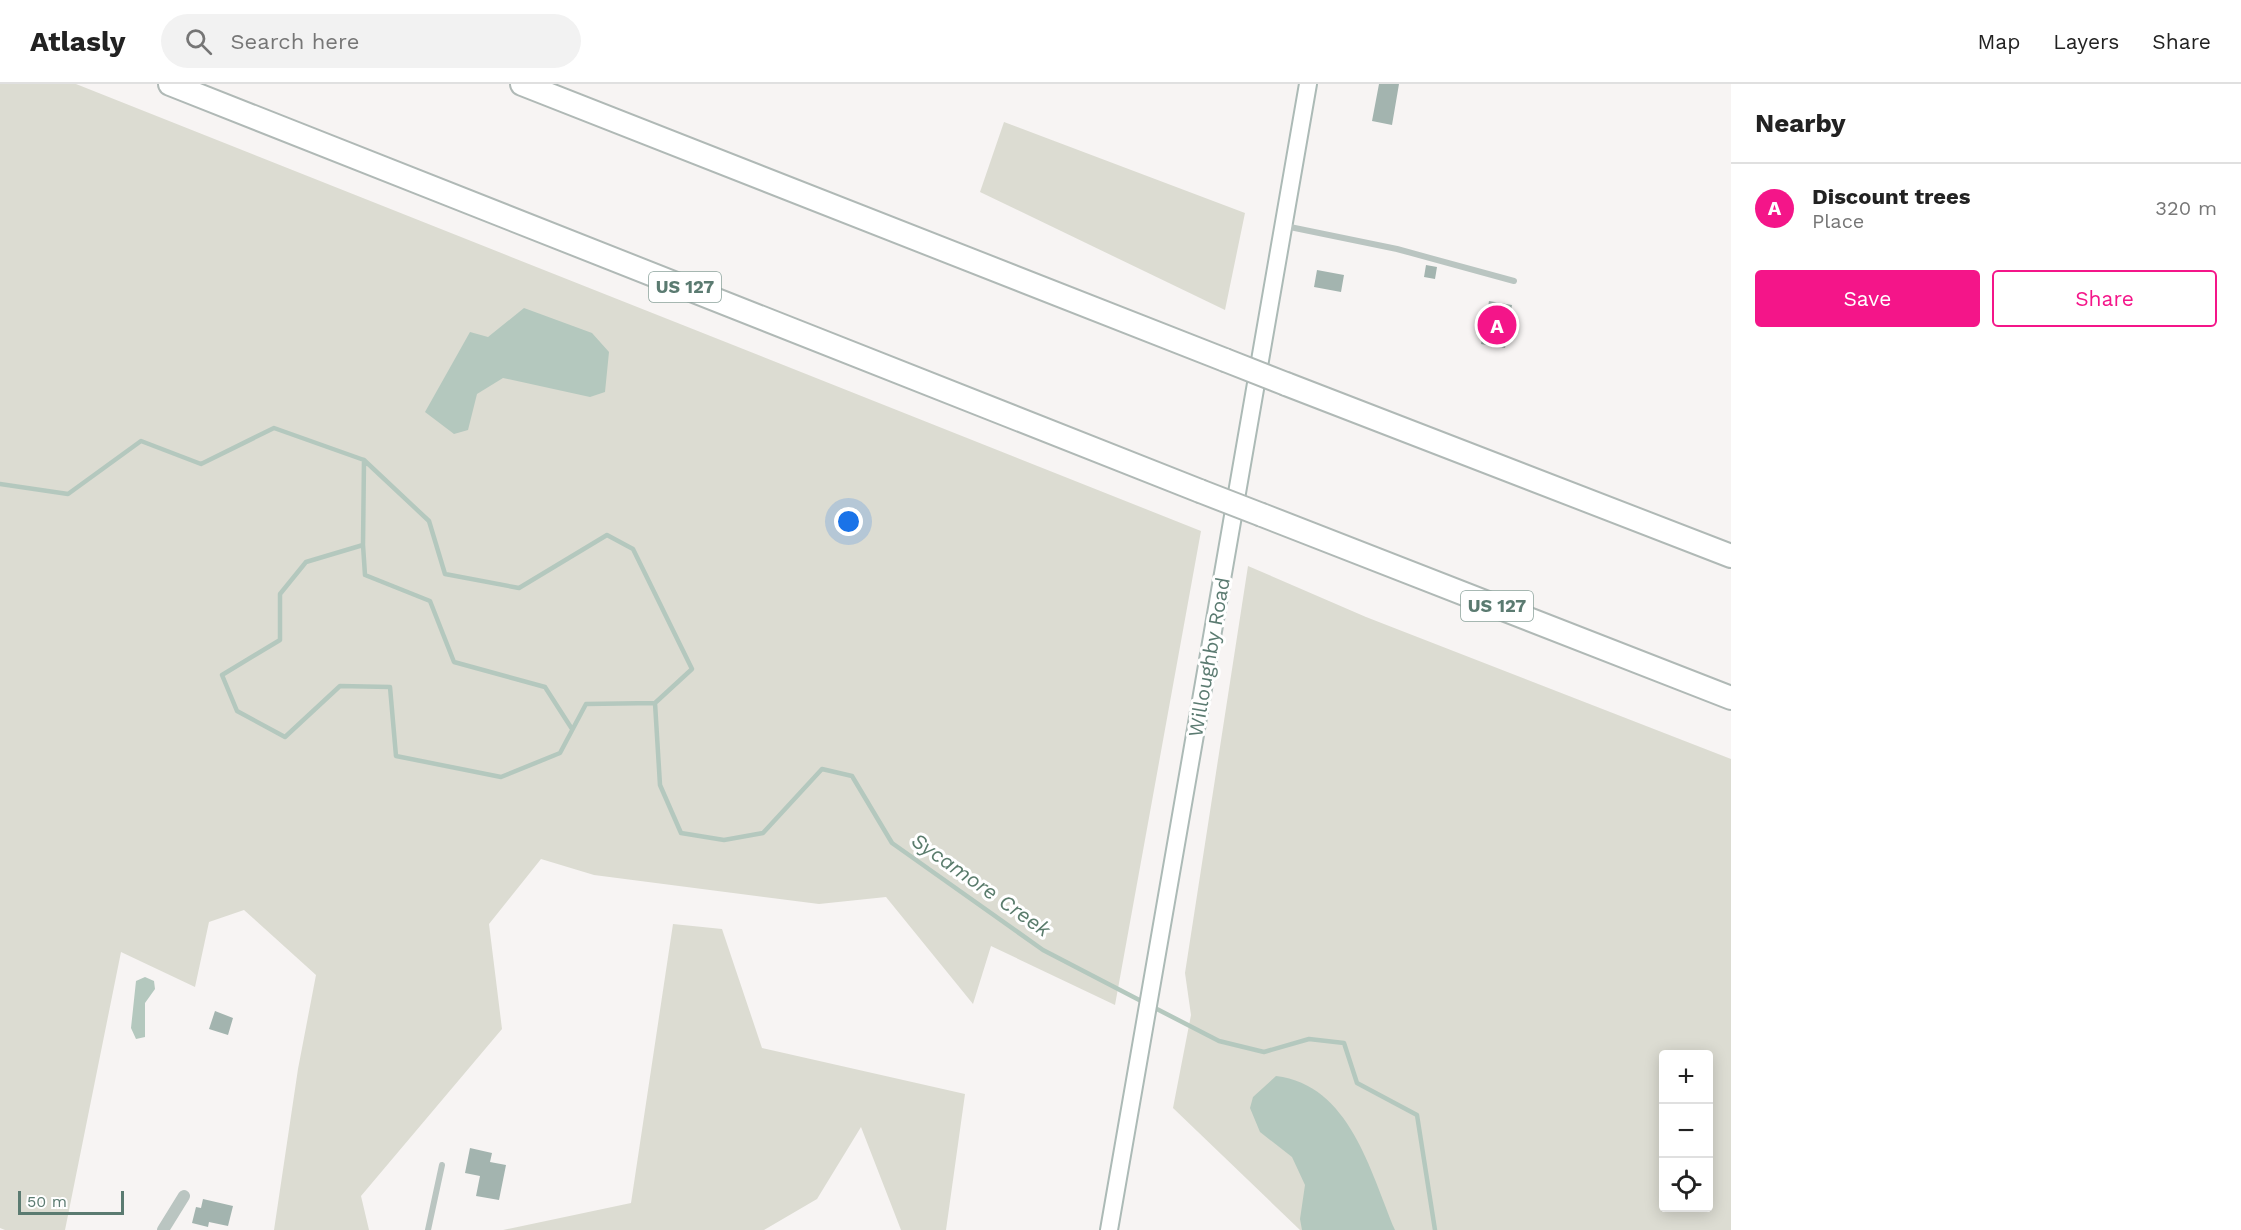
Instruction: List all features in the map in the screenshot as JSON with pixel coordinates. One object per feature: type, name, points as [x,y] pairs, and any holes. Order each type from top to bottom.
[{"type":"highway","name":"US 127","points":[[170,84],[1731,698]]},
{"type":"highway","points":[[525,85],[1731,556]]},
{"type":"street","name":"Willoughby Road","points":[[1109,1230],[1308,84]]},
{"type":"street","points":[[163,1230],[184,1196]]},
{"type":"lane","points":[[1284,226],[1397,249],[1514,281]]},
{"type":"lane","points":[[428,1230],[442,1165]]},
{"type":"shaded area","points":[[0,84],[76,84],[1201,531],[1115,1005],[991,946],[973,1004],[886,897],[819,904],[594,875],[541,859],[489,924],[502,1029],[361,1196],[369,1230],[274,1230],[298,1069],[316,975],[244,910],[209,922],[195,987],[121,952],[65,1230],[5,1230],[0,1228]]},
{"type":"shaded area","points":[[1004,122],[1245,213],[1225,310],[980,192]]},
{"type":"shaded area","points":[[524,308],[592,333],[609,352],[605,392],[590,397],[503,378],[477,394],[468,430],[454,434],[425,412],[470,332],[488,337]]},
{"type":"shaded area","points":[[1248,566],[1366,617],[1731,759],[1731,1230],[1300,1230],[1173,1108],[1191,1015],[1185,973]]},
{"type":"shaded area","points":[[673,924],[722,929],[762,1048],[965,1094],[946,1230],[901,1230],[861,1127],[817,1199],[764,1230],[503,1230],[631,1203]]},
{"type":"shaded area","points":[[145,977],[154,981],[155,989],[145,1003],[145,1037],[136,1039],[131,1028],[136,981]]},
{"type":"shaded area","points":[[1276,1076],[1301,1083],[1322,1096],[1340,1113],[1366,1158],[1395,1230],[1302,1230],[1300,1219],[1305,1185],[1292,1157],[1260,1132],[1250,1108],[1253,1097]]},
{"type":"building","points":[[1379,84],[1399,84],[1392,125],[1372,121]]},
{"type":"building","points":[[1426,265],[1437,267],[1435,279],[1424,277]]},
{"type":"building","points":[[1317,270],[1344,275],[1341,292],[1314,287]]},
{"type":"building","points":[[1489,301],[1512,305],[1505,348],[1481,344]]},
{"type":"building","points":[[215,1011],[233,1018],[228,1035],[209,1029]]},
{"type":"building","points":[[470,1148],[492,1153],[490,1162],[506,1165],[499,1200],[476,1196],[480,1176],[465,1173]]},
{"type":"building","points":[[203,1199],[233,1206],[228,1226],[209,1222],[208,1227],[192,1223],[196,1207],[201,1208]]},
{"type":"waterway","name":"Sycamore Creek","points":[[0,484],[68,494],[141,441],[201,464],[274,428],[364,460],[363,545],[306,562],[280,594],[280,640],[222,675],[237,711],[285,737],[340,686],[390,687],[396,756],[501,777],[560,753],[586,704],[655,703],[660,785],[681,833],[724,840],[763,833],[822,769],[852,776],[892,843],[1043,950],[1145,1003]]},
{"type":"waterway","points":[[364,460],[429,521],[445,574],[519,588],[607,535],[633,549],[692,669],[655,703]]},
{"type":"waterway","points":[[363,545],[365,575],[430,601],[454,662],[545,687],[572,729]]},
{"type":"waterway","name":"Sycamore Creek","points":[[1153,1007],[1219,1041],[1264,1052],[1309,1039],[1344,1043],[1357,1083],[1417,1115],[1435,1230]]},
{"type":"place","name":"Discount trees","points":[[1497,325]]}]
